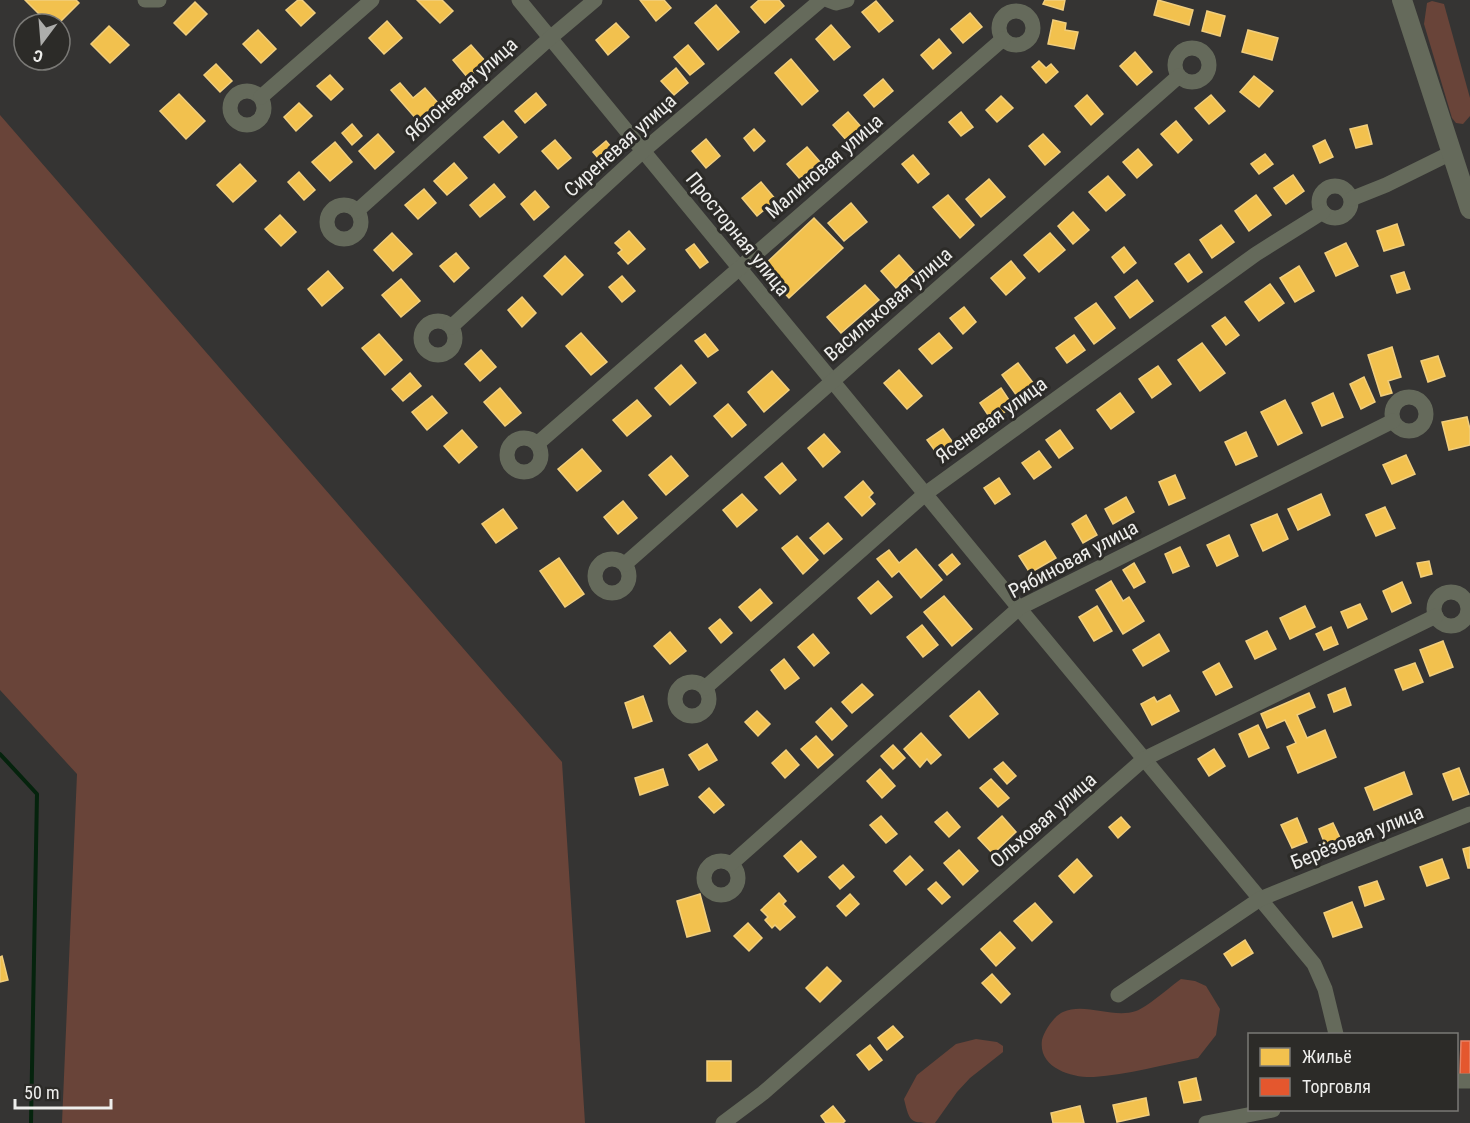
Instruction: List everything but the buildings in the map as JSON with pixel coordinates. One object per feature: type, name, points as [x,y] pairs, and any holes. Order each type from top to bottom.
[{"type":"street","points":[[145,0],[159,0]]},
{"type":"street","points":[[261,97],[372,0]]},
{"type":"street","name":"Просторная улица","points":[[519,0],[1314,964],[1325,989],[1336,1033]]},
{"type":"street","name":"Яблоневая улица","points":[[357,212],[595,0]]},
{"type":"street","name":"Сиреневая улица","points":[[451,327],[643,151],[821,0]]},
{"type":"street","points":[[828,0],[836,3],[847,0]]},
{"type":"street","points":[[1402,0],[1470,209]]},
{"type":"street","name":"Малиновая улица","points":[[537,444],[1003,39]]},
{"type":"street","name":"Васильковая улица","points":[[625,564],[1179,76]]},
{"type":"street","points":[[1351,199],[1386,185],[1453,152]]},
{"type":"street","points":[[1331,187],[1346,190],[1351,199],[1350,210],[1342,217],[1332,218],[1323,212],[1319,203],[1326,189],[1331,187]]},
{"type":"street","name":"Ясеневая улица","points":[[705,688],[925,494],[1256,254],[1323,212]]},
{"type":"street","name":"Рябиновая улица","points":[[731,864],[1019,608],[1394,421]]},
{"type":"street","name":"Ольховая улица","points":[[723,1123],[763,1093],[1144,759],[1436,616]]},
{"type":"street","name":"Берёзовая улица","points":[[1118,995],[1260,899],[1470,814]]},
{"type":"street","points":[[1206,1123],[1269,1111]]},
{"type":"shaded area","points":[[1432,1],[1444,4],[1470,98],[1470,116],[1463,124],[1456,123],[1452,118],[1424,24],[1427,3]]},
{"type":"shaded area","points":[[0,115],[562,762],[585,1123],[62,1123],[77,774],[0,690]]},
{"type":"shaded area","points":[[1181,979],[1195,981],[1206,986],[1220,1009],[1216,1035],[1198,1058],[1133,1072],[1085,1077],[1058,1069],[1045,1058],[1042,1050],[1043,1036],[1053,1020],[1063,1012],[1072,1009],[1118,1013],[1136,1011]]},
{"type":"shaded area","points":[[976,1039],[997,1042],[1003,1046],[1003,1052],[970,1078],[935,1123],[920,1123],[912,1120],[904,1099],[917,1075],[956,1044]]},
{"type":"waterway","points":[[0,754],[37,794],[31,1123]]}]
